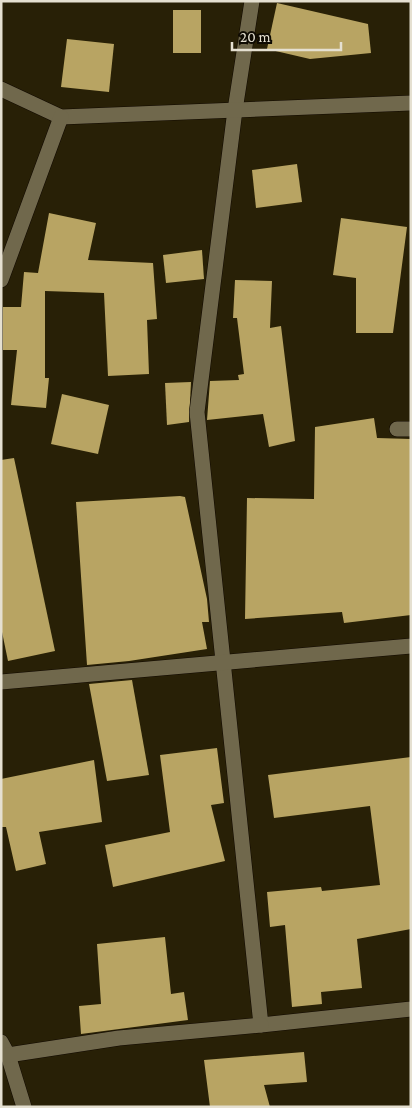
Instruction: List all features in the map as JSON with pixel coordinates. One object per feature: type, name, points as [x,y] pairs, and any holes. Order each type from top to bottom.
[{"type":"street","points":[[252,1],[235,110],[197,412],[261,1025]]},
{"type":"street","points":[[1,89],[61,117],[411,103]]},
{"type":"street","points":[[1,280],[61,117]]},
{"type":"street","points":[[1,682],[411,646]]},
{"type":"street","points":[[24,1107],[5,1048],[261,1025],[411,1009]]},
{"type":"building","points":[[277,3],[368,24],[371,53],[310,59],[267,49]]},
{"type":"building","points":[[173,10],[201,10],[201,53],[173,53]]},
{"type":"building","points":[[67,39],[114,44],[109,92],[61,87]]},
{"type":"building","points":[[297,164],[302,202],[256,208],[252,170]]},
{"type":"building","points":[[49,213],[96,223],[88,260],[153,263],[157,319],[147,320],[149,374],[108,376],[104,293],[45,291],[45,378],[49,378],[46,408],[11,405],[17,350],[3,350],[3,307],[21,307],[24,272],[38,273]]},
{"type":"building","points":[[341,218],[407,227],[393,333],[356,333],[356,278],[333,275]]},
{"type":"building","points":[[202,250],[204,279],[166,283],[163,255]]},
{"type":"building","points":[[235,280],[272,281],[270,328],[281,326],[295,441],[269,447],[263,414],[207,420],[210,381],[239,380],[238,375],[244,374],[237,318],[233,318]]},
{"type":"building","points":[[191,382],[189,422],[167,425],[165,383]]},
{"type":"building","points":[[62,394],[109,405],[98,454],[51,444]]},
{"type":"building","points":[[374,418],[377,438],[411,439],[411,615],[344,623],[342,612],[245,619],[247,498],[314,499],[315,427]]},
{"type":"building","points":[[14,458],[55,651],[8,661],[1,627],[1,460]]},
{"type":"building","points":[[185,497],[207,599],[209,622],[202,622],[207,649],[129,661],[87,665],[76,502]]},
{"type":"building","points":[[132,680],[149,775],[107,781],[89,684]]},
{"type":"building","points":[[217,748],[224,803],[211,805],[225,861],[113,887],[105,845],[170,832],[160,755]]},
{"type":"building","points":[[411,757],[411,929],[357,939],[362,988],[321,992],[322,1004],[292,1007],[285,925],[270,927],[267,892],[321,887],[322,891],[380,885],[370,806],[274,818],[268,775]]},
{"type":"building","points":[[94,760],[102,822],[39,832],[46,864],[16,871],[6,827],[1,827],[1,779]]},
{"type":"building","points":[[165,937],[171,994],[184,992],[188,1020],[81,1034],[79,1006],[101,1004],[97,944]]},
{"type":"building","points":[[304,1052],[307,1082],[264,1085],[270,1107],[210,1107],[204,1060]]}]
